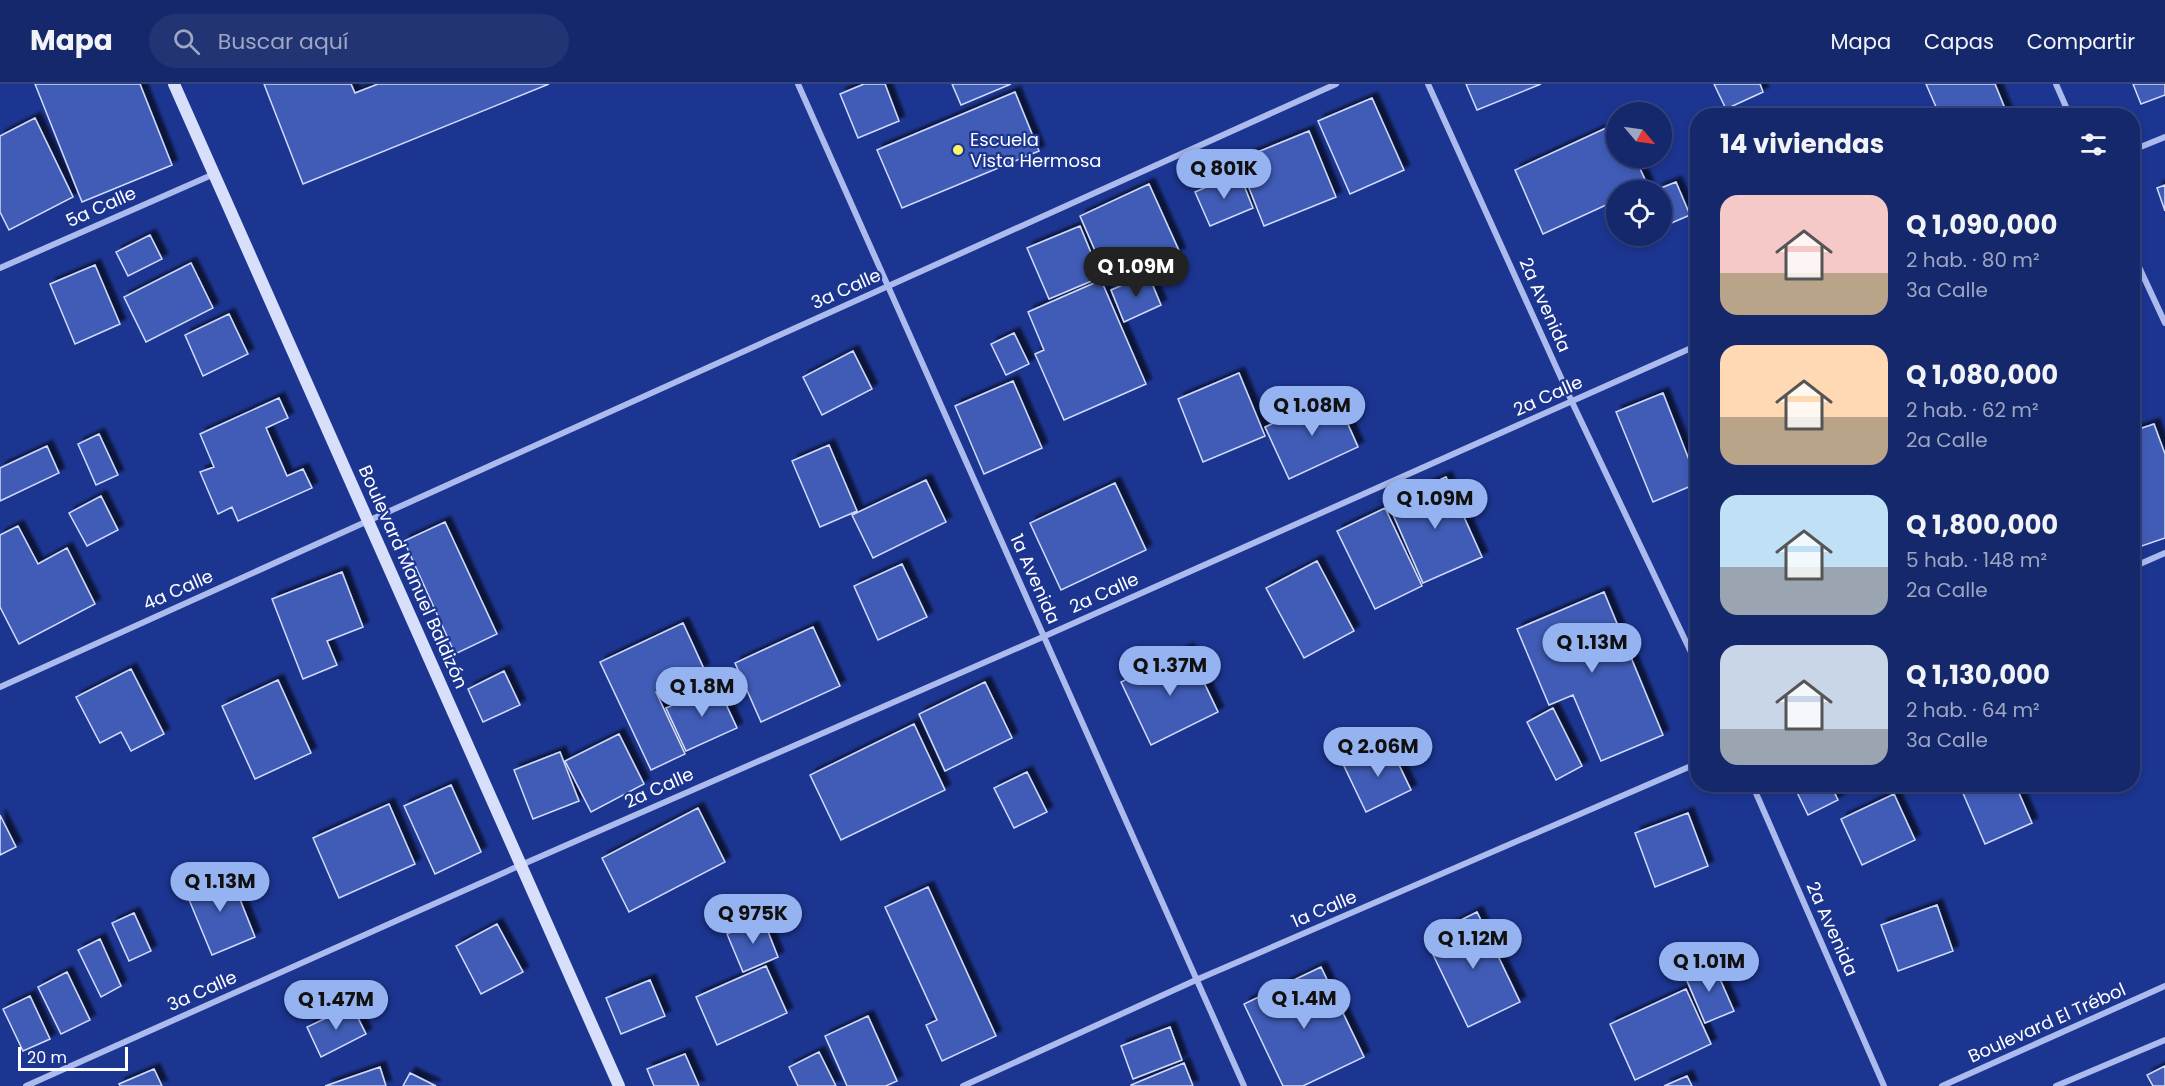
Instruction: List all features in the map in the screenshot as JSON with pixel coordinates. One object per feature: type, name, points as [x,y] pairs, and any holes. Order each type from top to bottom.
[{"type":"main road","name":"Boulevard Manuel Baldizón","points":[[174,84],[619,1086]]},
{"type":"street","name":"1a Avenida","points":[[798,84],[1244,1086]]},
{"type":"street","name":"3a Calle","points":[[368,520],[1336,84]]},
{"type":"street","name":"2a Avenida","points":[[1428,84],[1572,402],[1690,650]]},
{"type":"street","points":[[2056,84],[2066,108]]},
{"type":"street","points":[[2140,147],[2165,137]]},
{"type":"street","name":"5a Calle","points":[[0,268],[214,174]]},
{"type":"street","points":[[2140,269],[2165,323]]},
{"type":"street","name":"2a Calle","points":[[520,865],[1044,636],[1690,349]]},
{"type":"street","name":"4a Calle","points":[[0,687],[368,520]]},
{"type":"street","points":[[2140,564],[2165,553]]},
{"type":"street","name":"1a Calle","points":[[963,1086],[1196,980],[1690,766]]},
{"type":"street","name":"2a Avenida","points":[[1755,792],[1884,1086]]},
{"type":"street","name":"3a Calle","points":[[26,1086],[520,865]]},
{"type":"street","name":"Boulevard El Trébol","points":[[1942,1086],[2165,986]]},
{"type":"street","points":[[2056,1086],[2165,1040]]},
{"type":"building","points":[[35,84],[140,84],[172,165],[82,202]]},
{"type":"building","points":[[264,84],[351,84],[355,93],[378,84],[549,84],[303,184]]},
{"type":"building","points":[[864,84],[885,84],[899,121],[858,138],[840,94]]},
{"type":"building","points":[[952,84],[1011,84],[961,105]]},
{"type":"building","points":[[1466,84],[1541,84],[1477,110]]},
{"type":"building","points":[[1714,84],[1760,84],[1763,92],[1726,108]]},
{"type":"building","points":[[1926,84],[1995,84],[2005,108],[1936,108]]},
{"type":"building","points":[[2133,84],[2165,84],[2165,95],[2141,104]]},
{"type":"building","name":"Escuela Vista Hermosa","points":[[1015,92],[1039,151],[902,208],[877,150]]},
{"type":"building","points":[[1372,98],[1404,170],[1350,194],[1318,121]]},
{"type":"building","points":[[35,118],[73,197],[9,230],[0,212],[0,136]]},
{"type":"building","points":[[1606,128],[1606,168],[1640,168],[1645,180],[1606,180],[1606,205],[1543,234],[1515,170]]},
{"type":"building","points":[[1309,131],[1336,197],[1264,226],[1238,160]]},
{"type":"building","points":[[1239,173],[1253,208],[1210,226],[1195,192]]},
{"type":"building","points":[[1676,182],[1690,215],[1672,223],[1672,184]]},
{"type":"building","points":[[1149,184],[1180,253],[1110,285],[1080,216]]},
{"type":"building","points":[[2165,185],[2165,211],[2157,188]]},
{"type":"building","points":[[1080,226],[1101,277],[1049,299],[1027,248]]},
{"type":"building","points":[[150,235],[162,259],[128,276],[116,252]]},
{"type":"building","points":[[191,263],[213,308],[146,342],[124,297]]},
{"type":"building","points":[[95,265],[120,324],[75,344],[50,284]]},
{"type":"building","points":[[1148,274],[1161,305],[1124,322],[1111,290]]},
{"type":"building","points":[[1101,280],[1146,384],[1064,420],[1035,354],[1044,350],[1028,312]]},
{"type":"building","points":[[229,314],[248,354],[203,376],[185,335]]},
{"type":"building","points":[[1014,333],[1029,364],[1006,375],[991,344]]},
{"type":"building","points":[[853,351],[872,389],[822,415],[803,377]]},
{"type":"building","points":[[1239,373],[1265,436],[1203,462],[1178,399]]},
{"type":"building","points":[[1013,381],[1042,448],[984,474],[955,406]]},
{"type":"building","points":[[1663,393],[1690,462],[1690,486],[1653,502],[1616,412]]},
{"type":"building","points":[[1335,395],[1358,447],[1289,479],[1265,427]]},
{"type":"building","points":[[279,398],[288,418],[266,428],[287,476],[303,469],[312,488],[238,521],[232,507],[218,514],[200,472],[214,467],[200,434]]},
{"type":"building","points":[[2154,424],[2165,454],[2165,538],[2140,547],[2140,429]]},
{"type":"building","points":[[99,434],[118,475],[96,485],[78,444]]},
{"type":"building","points":[[829,445],[857,511],[820,527],[792,461]]},
{"type":"building","points":[[47,446],[59,473],[0,501],[0,468]]},
{"type":"building","points":[[1446,477],[1482,557],[1423,583],[1388,503]]},
{"type":"building","points":[[926,480],[946,522],[873,558],[852,515]]},
{"type":"building","points":[[1115,483],[1146,550],[1061,590],[1030,523]]},
{"type":"building","points":[[101,496],[118,530],[87,546],[69,513]]},
{"type":"building","points":[[1385,508],[1422,586],[1375,609],[1337,531]]},
{"type":"building","points":[[445,522],[497,634],[455,654],[404,541]]},
{"type":"building","points":[[18,526],[38,564],[67,548],[95,604],[19,644],[0,607],[0,535]]},
{"type":"building","points":[[1317,561],[1354,631],[1304,658],[1266,588]]},
{"type":"building","points":[[902,564],[927,617],[878,640],[854,586]]},
{"type":"building","points":[[342,572],[363,627],[327,641],[337,665],[303,679],[272,599]]},
{"type":"building","points":[[1604,592],[1663,735],[1601,761],[1573,695],[1549,705],[1517,629]]},
{"type":"building","points":[[683,623],[704,669],[656,692],[685,754],[651,770],[600,662]]},
{"type":"building","points":[[813,627],[840,686],[761,722],[735,663]]},
{"type":"building","points":[[1188,649],[1218,712],[1151,745],[1121,682]]},
{"type":"building","points":[[131,669],[164,734],[131,751],[121,732],[100,743],[76,697]]},
{"type":"building","points":[[504,671],[520,705],[483,722],[468,689]]},
{"type":"building","points":[[278,680],[311,753],[255,779],[222,706]]},
{"type":"building","points":[[985,682],[1012,738],[945,771],[919,714]]},
{"type":"building","points":[[717,685],[737,728],[686,751],[666,708]]},
{"type":"building","points":[[1553,708],[1582,766],[1556,780],[1527,722]]},
{"type":"building","points":[[914,724],[945,790],[841,840],[810,775]]},
{"type":"building","points":[[619,734],[644,784],[591,812],[565,761]]},
{"type":"building","points":[[1389,744],[1411,790],[1366,812],[1344,766]]},
{"type":"building","points":[[560,752],[579,801],[533,819],[514,770]]},
{"type":"building","points":[[1027,772],[1047,812],[1014,828],[994,788]]},
{"type":"building","points":[[451,785],[481,852],[435,874],[404,806]]},
{"type":"building","points":[[1797,792],[1834,792],[1838,800],[1808,815]]},
{"type":"building","points":[[1962,792],[2018,792],[2032,823],[1985,844]]},
{"type":"building","points":[[1894,794],[1915,840],[1862,865],[1841,819]]},
{"type":"building","points":[[389,804],[415,864],[339,898],[313,838]]},
{"type":"building","points":[[698,808],[725,862],[629,912],[602,858]]},
{"type":"building","points":[[1688,813],[1708,866],[1655,887],[1635,833]]},
{"type":"building","points":[[0,815],[16,847],[0,855]]},
{"type":"building","points":[[229,872],[255,937],[212,955],[185,890]]},
{"type":"building","points":[[928,887],[996,1036],[942,1061],[926,1025],[937,1020],[885,907]]},
{"type":"building","points":[[1937,905],[1953,951],[1898,971],[1881,925]]},
{"type":"building","points":[[1477,912],[1520,1002],[1468,1027],[1425,938]]},
{"type":"building","points":[[134,913],[151,951],[129,961],[112,923]]},
{"type":"building","points":[[763,919],[778,957],[743,972],[727,934]]},
{"type":"building","points":[[497,924],[523,972],[481,994],[456,946]]},
{"type":"building","points":[[100,939],[121,986],[101,997],[78,950]]},
{"type":"building","points":[[1713,963],[1734,1011],[1705,1023],[1685,976]]},
{"type":"building","points":[[766,966],[787,1013],[717,1045],[696,997]]},
{"type":"building","points":[[1321,967],[1364,1057],[1303,1086],[1283,1086],[1244,1004]]},
{"type":"building","points":[[67,972],[90,1020],[61,1034],[38,987]]},
{"type":"building","points":[[650,980],[665,1016],[621,1034],[606,998]]},
{"type":"building","points":[[1686,989],[1711,1044],[1635,1080],[1610,1024]]},
{"type":"building","points":[[30,996],[50,1039],[23,1051],[3,1009]]},
{"type":"building","points":[[352,1006],[366,1034],[321,1057],[307,1027]]},
{"type":"building","points":[[868,1016],[897,1081],[886,1086],[847,1086],[825,1036]]},
{"type":"building","points":[[1170,1027],[1182,1060],[1133,1079],[1121,1046]]},
{"type":"building","points":[[819,1052],[836,1086],[798,1086],[789,1067]]},
{"type":"building","points":[[685,1054],[699,1086],[654,1086],[647,1069]]},
{"type":"building","points":[[1184,1063],[1193,1086],[1131,1086],[1131,1085]]},
{"type":"building","points":[[2165,1066],[2165,1086],[2153,1086],[2147,1075]]},
{"type":"building","points":[[380,1067],[386,1086],[325,1086]]},
{"type":"building","points":[[154,1069],[162,1086],[120,1086],[119,1084]]},
{"type":"building","points":[[410,1073],[436,1086],[403,1086]]},
{"type":"building","points":[[1687,1076],[1692,1086],[1664,1086]]},
{"type":"place","name":"Escuela Vista Hermosa","points":[[958,150]]}]
